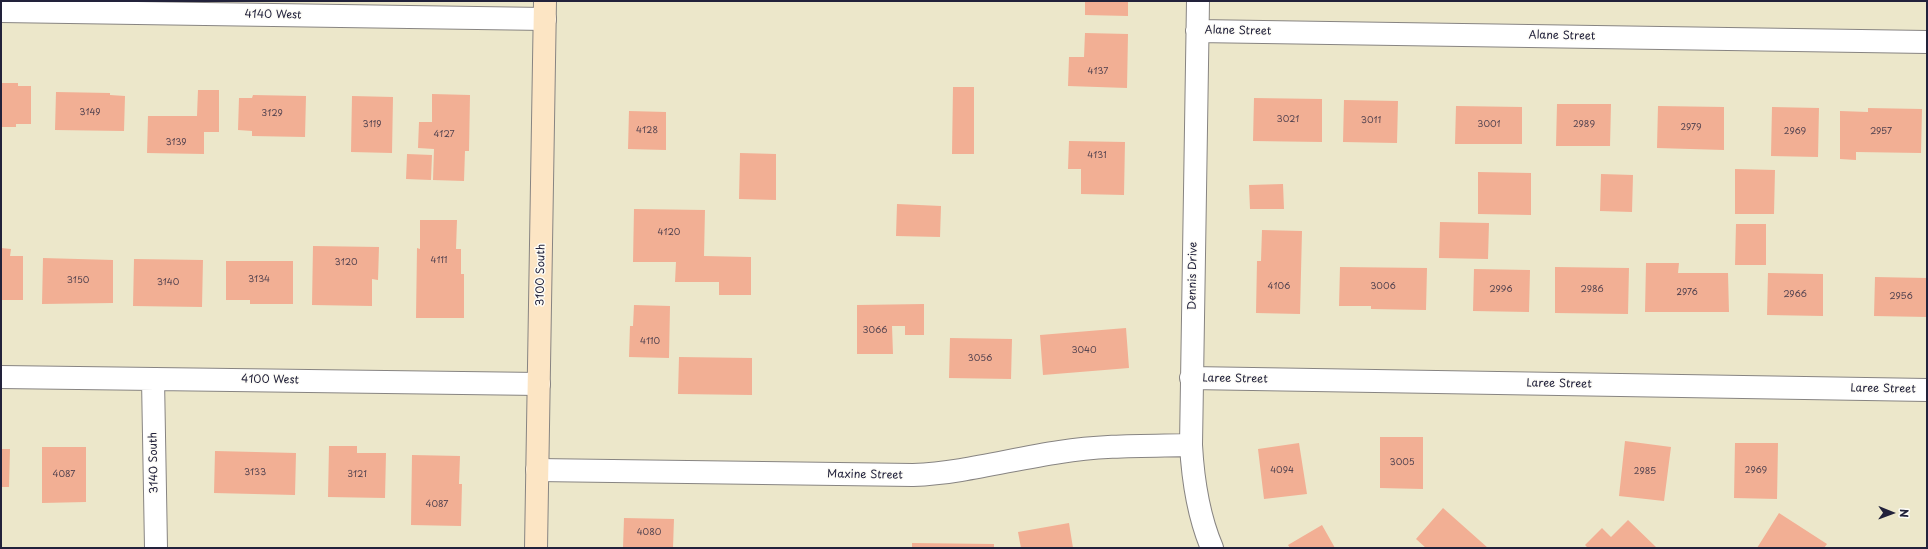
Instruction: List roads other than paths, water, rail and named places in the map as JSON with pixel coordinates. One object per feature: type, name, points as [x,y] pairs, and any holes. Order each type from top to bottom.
[{"type":"main road","name":"3100 South","points":[[536,548],[545,10]]},
{"type":"street","name":"Dennis Drive","points":[[1198,1],[1191,445],[1193,481],[1204,525],[1212,548]]},
{"type":"street","name":"4140 West","points":[[1,11],[545,10]]},
{"type":"street","name":"Alane Street","points":[[1197,31],[1927,42]]},
{"type":"street","name":"4100 West","points":[[1,376],[539,384]]},
{"type":"street","name":"Laree Street","points":[[1191,378],[1927,390]]},
{"type":"street","name":"3140 South","points":[[153,379],[156,548]]},
{"type":"street","name":"Maxine Street","points":[[537,470],[914,475],[952,472],[1061,451],[1191,445]]}]
